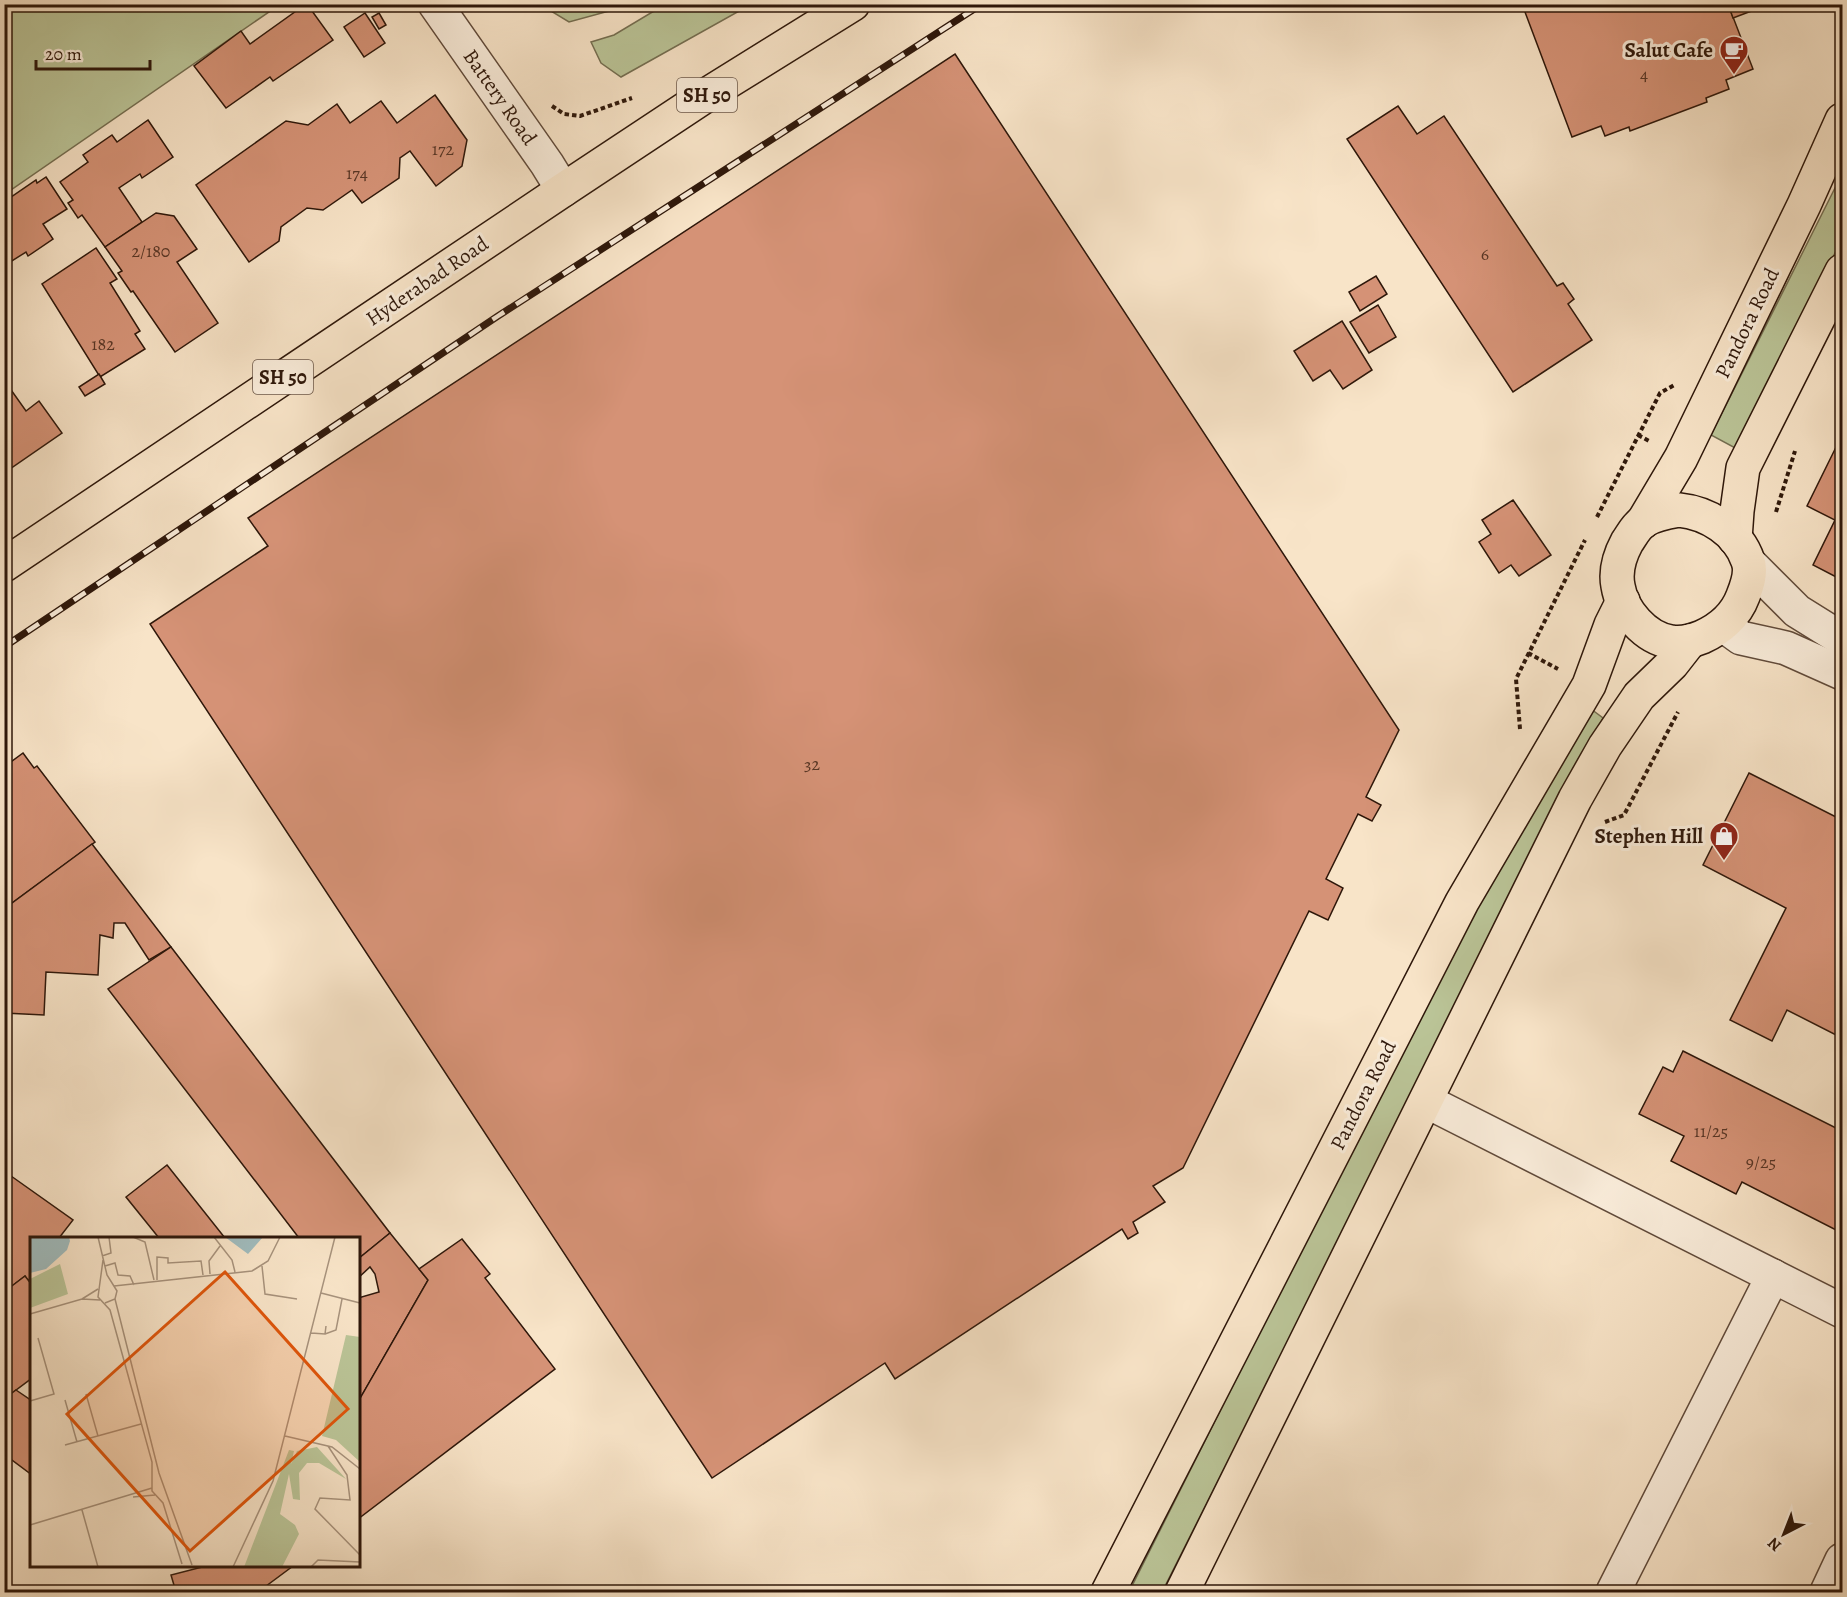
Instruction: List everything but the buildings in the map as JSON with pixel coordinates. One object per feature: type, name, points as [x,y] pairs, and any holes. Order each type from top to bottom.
[{"type":"main road","name":"Hyderabad Road","points":[[4,565],[562,190],[708,94],[853,4]]},
{"type":"main road","name":"Pandora Road","points":[[1642,522],[1681,458],[1804,205],[1842,120]]},
{"type":"main road","points":[[1742,551],[1711,518],[1678,510],[1660,514],[1642,522],[1629,539],[1618,565],[1617,586],[1631,616],[1641,628],[1655,637],[1671,642],[1690,641],[1709,634],[1723,625],[1740,604],[1749,578],[1742,551],[1737,511],[1743,468],[1842,271]]},
{"type":"main road","name":"Pandora Road","points":[[1108,1593],[1462,902],[1589,685],[1611,625],[1623,601]]},
{"type":"main road","points":[[1182,1593],[1575,798],[1605,746],[1639,696],[1672,664],[1690,641]]},
{"type":"street","name":"Battery Road","points":[[435,4],[547,164],[562,190]]},
{"type":"street","points":[[1742,551],[1797,611],[1842,639]]},
{"type":"street","points":[[1723,625],[1741,638],[1786,648],[1842,673]]},
{"type":"street","points":[[1426,1101],[1842,1311]]},
{"type":"street","points":[[1612,1593],[1773,1276]]},
{"type":"street","points":[[1827,1593],[1842,1560]]},
{"type":"path","points":[[553,106],[564,114],[580,116],[639,95]]},
{"type":"path","points":[[1773,523],[1796,449]]},
{"type":"path","points":[[1528,653],[1566,673]]},
{"type":"path","points":[[1608,821],[1624,815],[1681,707]]},
{"type":"green space","points":[[5,4],[279,4],[279,5],[5,194]]},
{"type":"green space","points":[[541,5],[631,5],[569,22]]},
{"type":"green space","points":[[664,5],[750,5],[621,77],[601,63],[591,42],[614,35]]},
{"type":"green space","points":[[1842,174],[1842,239],[1737,449],[1711,435]]},
{"type":"green space","points":[[1591,709],[1603,718],[1162,1592],[1129,1592],[1480,894]]},
{"type":"railway","points":[[4,647],[498,316],[982,4]]},
{"type":"place","name":"Salut Cafe","points":[[1734,76]]},
{"type":"place","name":"Stephen Hill","points":[[1724,862]]}]
